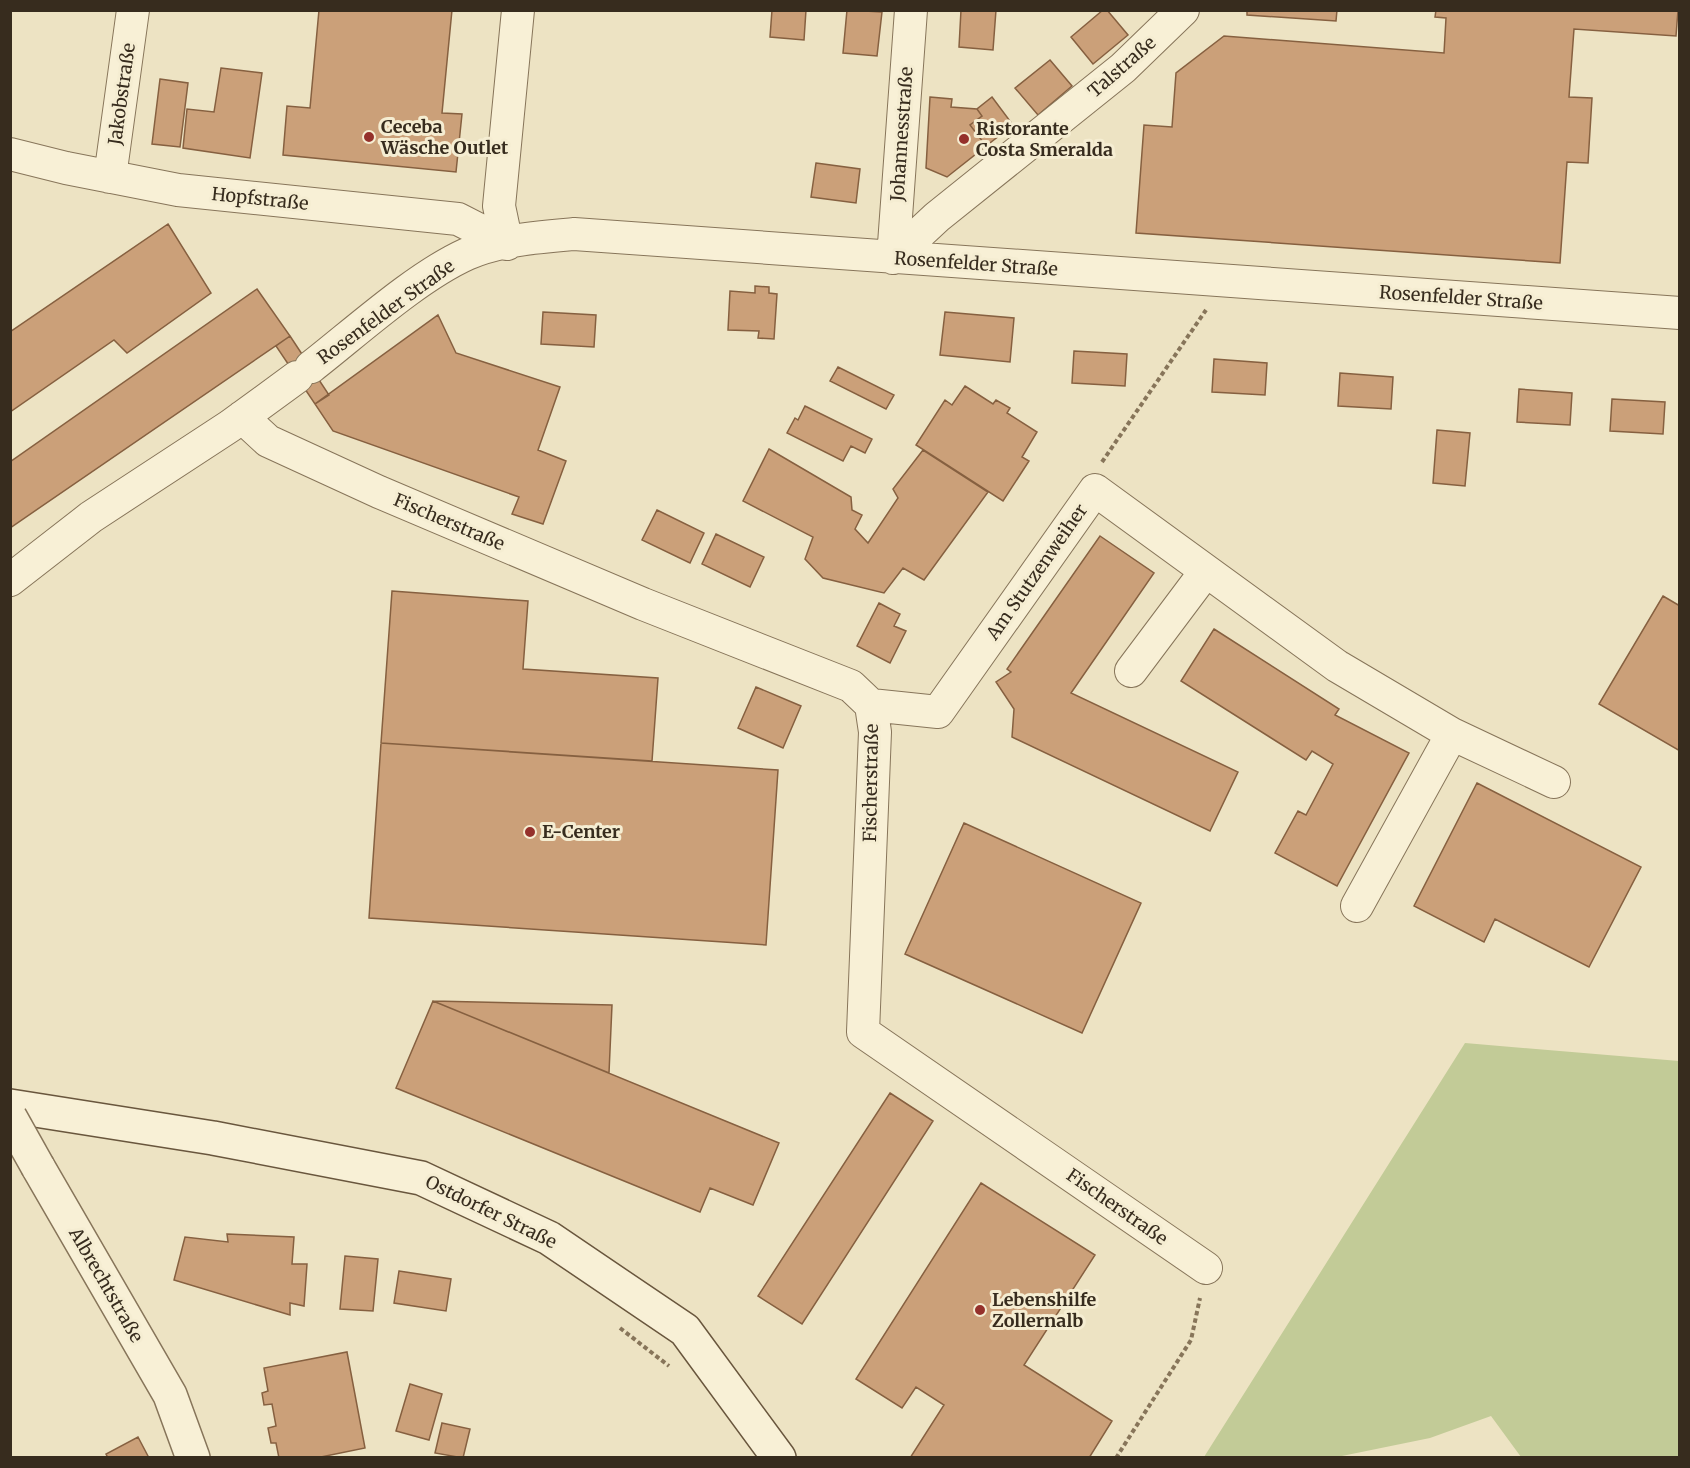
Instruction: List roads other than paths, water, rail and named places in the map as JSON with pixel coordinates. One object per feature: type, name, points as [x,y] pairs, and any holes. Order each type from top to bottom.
[{"type":"main road","name":"Ostdorfer Straße","points":[[10,1106],[213,1138],[420,1178],[549,1238],[685,1330],[779,1458]]},
{"type":"main road","name":"Albrechtstraße","points":[[10,1117],[170,1395],[193,1458]]},
{"type":"street","name":"Jakobstraße","points":[[110,177],[133,10]]},
{"type":"street","points":[[507,244],[499,206],[518,10]]},
{"type":"street","name":"Johannesstraße","points":[[893,258],[911,10]]},
{"type":"street","name":"Talstraße","points":[[893,258],[937,217],[1123,68],[1183,10]]},
{"type":"street","name":"Hopfstraße","points":[[10,154],[178,190],[458,219],[507,244]]},
{"type":"street","name":"Rosenfelder Straße","points":[[10,580],[91,517],[242,417],[424,280],[467,254],[529,238],[574,234],[1680,313]]},
{"type":"street","name":"Fischerstraße","points":[[242,417],[268,441],[304,459],[643,604],[851,686],[871,705],[875,732],[863,1032],[1206,1268]]},
{"type":"street","name":"Am Stutzenweiher","points":[[871,705],[938,711],[1095,490],[1337,666],[1452,734],[1554,782]]},
{"type":"street","points":[[1131,671],[1206,571]]},
{"type":"street","points":[[1357,906],[1452,734]]},
{"type":"place","name":"Ceceba Wäsche Outlet","points":[[369,137]]},
{"type":"place","name":"Ristorante Costa Smeralda","points":[[964,139]]},
{"type":"place","name":"E-Center","points":[[530,832]]},
{"type":"place","name":"Lebenshilfe Zollernalb","points":[[980,1310]]}]
